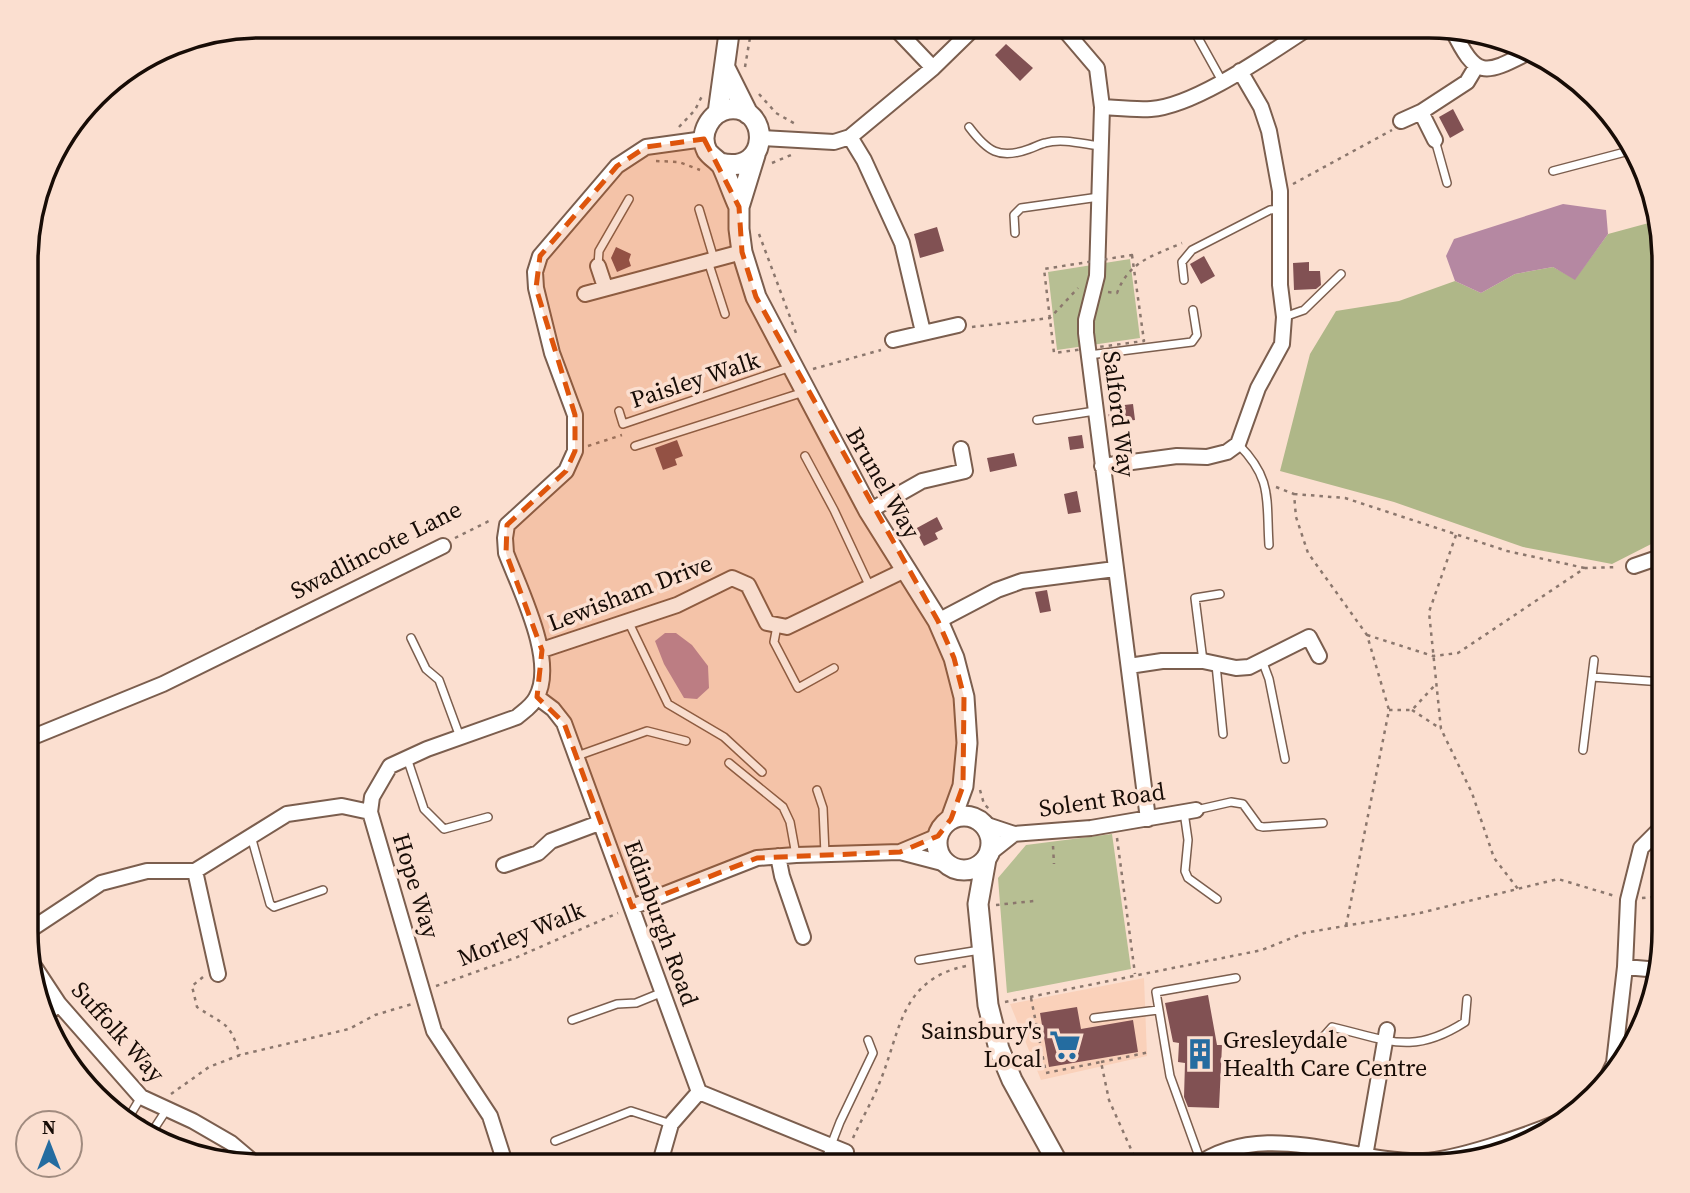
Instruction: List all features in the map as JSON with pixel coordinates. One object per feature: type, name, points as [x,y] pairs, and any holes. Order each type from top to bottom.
[{"type":"street","points":[[718,113],[728,38]]},
{"type":"street","points":[[906,39],[933,68]]},
{"type":"street","points":[[748,114],[734,109],[718,113],[706,126],[704,138],[711,167],[741,164],[758,146],[808,141],[834,142],[850,137],[933,68],[963,39]]},
{"type":"street","name":"Salford Way","points":[[1072,39],[1097,68],[1102,107],[1095,290],[1086,320],[1088,352],[1148,818]]},
{"type":"street","points":[[1102,107],[1152,109],[1183,102],[1291,39]]},
{"type":"street","points":[[1458,41],[1465,56],[1476,66],[1494,70],[1519,57]]},
{"type":"street","points":[[1401,121],[1467,82],[1476,66]]},
{"type":"street","points":[[724,68],[748,114],[758,127],[758,146]]},
{"type":"street","points":[[1102,466],[1177,456],[1207,457],[1227,452],[1238,444],[1258,388],[1282,344],[1284,317],[1280,285],[1280,191],[1269,131],[1261,107],[1240,71]]},
{"type":"street","points":[[1421,111],[1435,140]]},
{"type":"street","points":[[850,137],[864,160],[902,243],[923,332]]},
{"type":"street","points":[[537,697],[543,677],[542,650],[506,553],[505,538],[507,525],[566,471],[575,451],[575,415],[552,352],[536,288],[535,272],[540,256],[617,166],[646,147],[704,138]]},
{"type":"street","name":"Brunel Way","points":[[758,146],[739,207],[742,251],[756,297],[801,369],[804,391],[869,511],[938,621],[954,658],[964,697],[967,743],[963,786],[951,819]]},
{"type":"street","name":"Brunel Way","points":[[711,167],[739,207]]},
{"type":"street","points":[[585,294],[742,251]]},
{"type":"street","points":[[598,267],[605,287]]},
{"type":"street","points":[[893,340],[958,324]]},
{"type":"street","points":[[869,511],[922,481],[965,471],[961,449]]},
{"type":"street","name":"Swadlincote Lane","points":[[39,735],[163,684],[443,546]]},
{"type":"street","points":[[1634,566],[1651,560]]},
{"type":"street","points":[[938,621],[997,590],[1022,581],[1115,569]]},
{"type":"street","points":[[777,626],[787,627],[905,570]]},
{"type":"street","name":"Lewisham Drive","points":[[542,650],[677,605],[732,578],[748,585],[767,623],[777,626]]},
{"type":"street","points":[[1129,666],[1162,661],[1209,662],[1236,668],[1249,667],[1309,637],[1319,656]]},
{"type":"street","name":"Hope Way","points":[[501,1154],[490,1116],[434,1031],[370,812],[372,797],[390,766],[517,717],[537,697]]},
{"type":"street","name":"Edinburgh Road","points":[[537,697],[553,709],[564,723],[699,1092]]},
{"type":"street","name":"Brunel Way","points":[[963,786],[981,822]]},
{"type":"street","points":[[39,924],[101,883],[147,871],[195,871],[287,814],[342,806],[370,812]]},
{"type":"street","name":"Solent Road","points":[[981,822],[1014,834],[1115,824],[1190,811]]},
{"type":"street","points":[[990,902],[950,866],[937,848],[938,835],[944,824],[951,819],[969,816],[981,822],[991,838],[988,856],[990,902],[984,956],[988,1005],[999,1049],[1012,1080],[1053,1154]]},
{"type":"street","points":[[504,865],[538,853],[551,841],[599,823]]},
{"type":"street","name":"Solent Road","points":[[988,856],[1014,834]]},
{"type":"street","points":[[900,852],[938,835]]},
{"type":"street","points":[[1615,1053],[1625,967],[1628,900],[1641,848],[1651,838]]},
{"type":"street","points":[[632,907],[757,858],[900,852],[972,870],[988,856]]},
{"type":"street","points":[[778,856],[803,937]]},
{"type":"street","points":[[195,871],[217,970]]},
{"type":"street","points":[[1625,967],[1648,969]]},
{"type":"street","name":"Suffolk Way","points":[[45,982],[59,1004],[141,1097],[193,1121],[231,1143],[243,1153]]},
{"type":"street","points":[[52,1009],[59,1004]]},
{"type":"street","points":[[1365,1154],[1386,1036]]},
{"type":"street","points":[[662,1154],[671,1124],[699,1092],[839,1149]]},
{"type":"street","points":[[1483,1148],[1518,1136]]},
{"type":"street","points":[[1222,1154],[1242,1146],[1284,1141],[1354,1154]]},
{"type":"lane","points":[[1199,39],[1222,81]]},
{"type":"lane","points":[[969,127],[983,146],[1010,155],[1056,141],[1101,146]]},
{"type":"lane","points":[[1435,140],[1447,183]]},
{"type":"lane","points":[[1553,171],[1623,153]]},
{"type":"lane","points":[[1015,233],[1014,215],[1021,208],[1099,197]]},
{"type":"lane","points":[[598,267],[599,251],[629,199]]},
{"type":"lane","points":[[699,209],[725,314]]},
{"type":"lane","points":[[1184,279],[1182,262],[1192,250],[1270,210],[1281,209]]},
{"type":"lane","points":[[1284,317],[1304,310],[1341,274]]},
{"type":"lane","points":[[1088,352],[1192,342],[1196,335],[1193,310]]},
{"type":"lane","name":"Paisley Walk","points":[[619,411],[623,425],[801,369]]},
{"type":"lane","points":[[635,446],[804,391]]},
{"type":"lane","points":[[1037,419],[1095,411]]},
{"type":"lane","points":[[1238,444],[1260,470],[1265,483],[1269,545]]},
{"type":"lane","points":[[805,456],[835,510],[870,587]]},
{"type":"lane","points":[[1220,594],[1195,598],[1223,734]]},
{"type":"lane","points":[[629,622],[668,704],[724,737],[762,772]]},
{"type":"lane","points":[[777,626],[774,642],[797,688],[834,668]]},
{"type":"lane","points":[[411,638],[426,669],[439,680],[460,737]]},
{"type":"lane","points":[[1262,659],[1269,678],[1285,759]]},
{"type":"lane","points":[[1583,750],[1594,660]]},
{"type":"lane","points":[[1592,677],[1651,681]]},
{"type":"lane","points":[[575,757],[647,731],[686,741]]},
{"type":"lane","points":[[407,758],[424,809],[444,830],[488,817]]},
{"type":"lane","points":[[729,762],[783,807],[790,822],[796,855]]},
{"type":"lane","points":[[817,790],[823,808],[825,854]]},
{"type":"lane","points":[[1217,899],[1188,878],[1185,871],[1190,811],[1231,802],[1244,804],[1259,826],[1263,827],[1324,823]]},
{"type":"lane","points":[[251,835],[270,904],[274,907],[323,890]]},
{"type":"lane","points":[[919,960],[984,956]]},
{"type":"lane","points":[[1195,1154],[1171,1076],[1156,992],[1236,978]]},
{"type":"lane","points":[[572,1020],[617,1004],[636,1003],[663,992]]},
{"type":"lane","points":[[1324,1036],[1332,1027],[1414,1043],[1444,1036],[1465,1022],[1467,999]]},
{"type":"lane","points":[[1094,1018],[1158,1010]]},
{"type":"lane","points":[[835,1154],[839,1149],[840,1122],[873,1054],[868,1040]]},
{"type":"lane","points":[[132,1112],[141,1097]]},
{"type":"lane","points":[[154,1126],[162,1107]]},
{"type":"lane","points":[[555,1141],[631,1111],[671,1124]]},
{"type":"path","points":[[748,75],[744,64],[749,38]]},
{"type":"path","points":[[751,87],[776,113],[807,131],[808,141]]},
{"type":"path","points":[[678,129],[695,110],[705,93]]},
{"type":"path","points":[[1280,191],[1398,127],[1401,121]]},
{"type":"path","points":[[646,147],[657,162],[711,167]]},
{"type":"path","points":[[1132,256],[1144,341],[1088,352],[1055,353],[1044,269],[1097,261],[1132,256]]},
{"type":"path","points":[[958,324],[973,327],[1050,318],[1078,287],[1117,293],[1122,278],[1134,265]]},
{"type":"path","points":[[801,369],[885,349],[893,340]]},
{"type":"path","points":[[1265,483],[1294,494],[1345,498],[1507,551],[1585,568],[1634,566]]},
{"type":"path","points":[[1294,494],[1296,517],[1308,554],[1367,635],[1389,710],[1346,926]]},
{"type":"path","name":"Swadlincote Lane","points":[[443,546],[489,520],[507,525]]},
{"type":"path","points":[[1456,535],[1429,612],[1441,729],[1472,793],[1494,858],[1518,889]]},
{"type":"path","points":[[1367,635],[1433,656],[1458,653],[1585,568]]},
{"type":"path","points":[[1412,710],[1436,684]]},
{"type":"path","points":[[1389,710],[1412,710],[1441,729]]},
{"type":"path","points":[[1115,824],[1135,975]]},
{"type":"path","points":[[1053,831],[1054,864]]},
{"type":"path","points":[[988,1005],[1262,950],[1304,933],[1420,913],[1558,879],[1628,900],[1651,897]]},
{"type":"path","points":[[990,902],[1034,901]]},
{"type":"path","name":"Morley Walk","points":[[143,1120],[147,1114],[162,1107],[209,1067],[240,1055],[349,1029],[376,1015],[632,907]]},
{"type":"path","points":[[839,1149],[879,1083],[904,1009],[935,976],[984,956]]},
{"type":"path","points":[[217,970],[192,986],[197,1007],[233,1031],[240,1055]]},
{"type":"path","points":[[1031,996],[1046,1073],[1150,1052]]},
{"type":"path","points":[[1101,1062],[1109,1100],[1133,1154]]},
{"type":"highlighted area","points":[[704,139],[739,207],[742,252],[756,297],[938,621],[954,658],[964,697],[963,786],[951,819],[938,836],[900,852],[757,858],[632,907],[564,723],[537,697],[542,650],[506,553],[507,525],[566,471],[575,451],[575,415],[536,288],[540,256],[617,166],[646,147]]},
{"type":"shaded area","points":[[1563,204],[1606,210],[1608,234],[1575,280],[1553,267],[1515,274],[1481,293],[1455,281],[1446,256],[1454,239]]},
{"type":"shaded area","points":[[665,633],[676,633],[692,645],[708,666],[709,688],[697,699],[684,698],[664,664],[655,641]]},
{"type":"shaded area","points":[[1144,978],[1147,1056],[1041,1080],[1010,1004]]},
{"type":"green space","points":[[1648,223],[1651,247],[1651,544],[1612,564],[1523,547],[1394,502],[1280,471],[1310,354],[1336,311],[1399,301],[1455,281],[1481,293],[1515,274],[1553,267],[1575,279],[1608,234]]},
{"type":"green space","points":[[1130,259],[1140,338],[1057,350],[1048,272]]},
{"type":"green space","points":[[1112,834],[1131,969],[1007,993],[998,878],[1026,845]]},
{"type":"building","points":[[1006,44],[1033,68],[1020,81],[995,55]]},
{"type":"building","points":[[1453,109],[1464,130],[1450,138],[1439,117]]},
{"type":"building","points":[[937,227],[944,251],[920,258],[914,234]]},
{"type":"building","points":[[616,247],[631,254],[631,266],[617,272],[611,258]]},
{"type":"building","points":[[1204,256],[1215,276],[1201,284],[1190,264]]},
{"type":"building","points":[[1309,262],[1309,271],[1320,271],[1321,285],[1316,289],[1294,290],[1293,263]]},
{"type":"building","points":[[1133,404],[1135,420],[1110,423],[1107,407]]},
{"type":"building","points":[[1082,435],[1084,448],[1070,450],[1068,437]]},
{"type":"building","points":[[677,440],[683,456],[675,459],[677,465],[663,470],[655,448]]},
{"type":"building","points":[[1014,453],[1017,466],[990,472],[987,458]]},
{"type":"building","points":[[1077,491],[1081,512],[1068,514],[1064,494]]},
{"type":"building","points":[[937,517],[943,529],[935,533],[938,539],[924,546],[915,529]]},
{"type":"building","points":[[1047,590],[1051,611],[1040,613],[1035,592]]},
{"type":"building","name":"Gresleydale Health Care Centre","points":[[1208,995],[1217,1045],[1222,1045],[1219,1108],[1188,1107],[1184,1097],[1185,1063],[1178,1062],[1179,1043],[1173,1042],[1165,1003]]},
{"type":"building","points":[[1077,1007],[1081,1029],[1133,1020],[1138,1052],[1049,1067],[1040,1013]]},
{"type":"place","name":"Sainsbury's Local","points":[[1065,1045]]},
{"type":"place","name":"Gresleydale Health Care Centre","points":[[1200,1054]]}]
